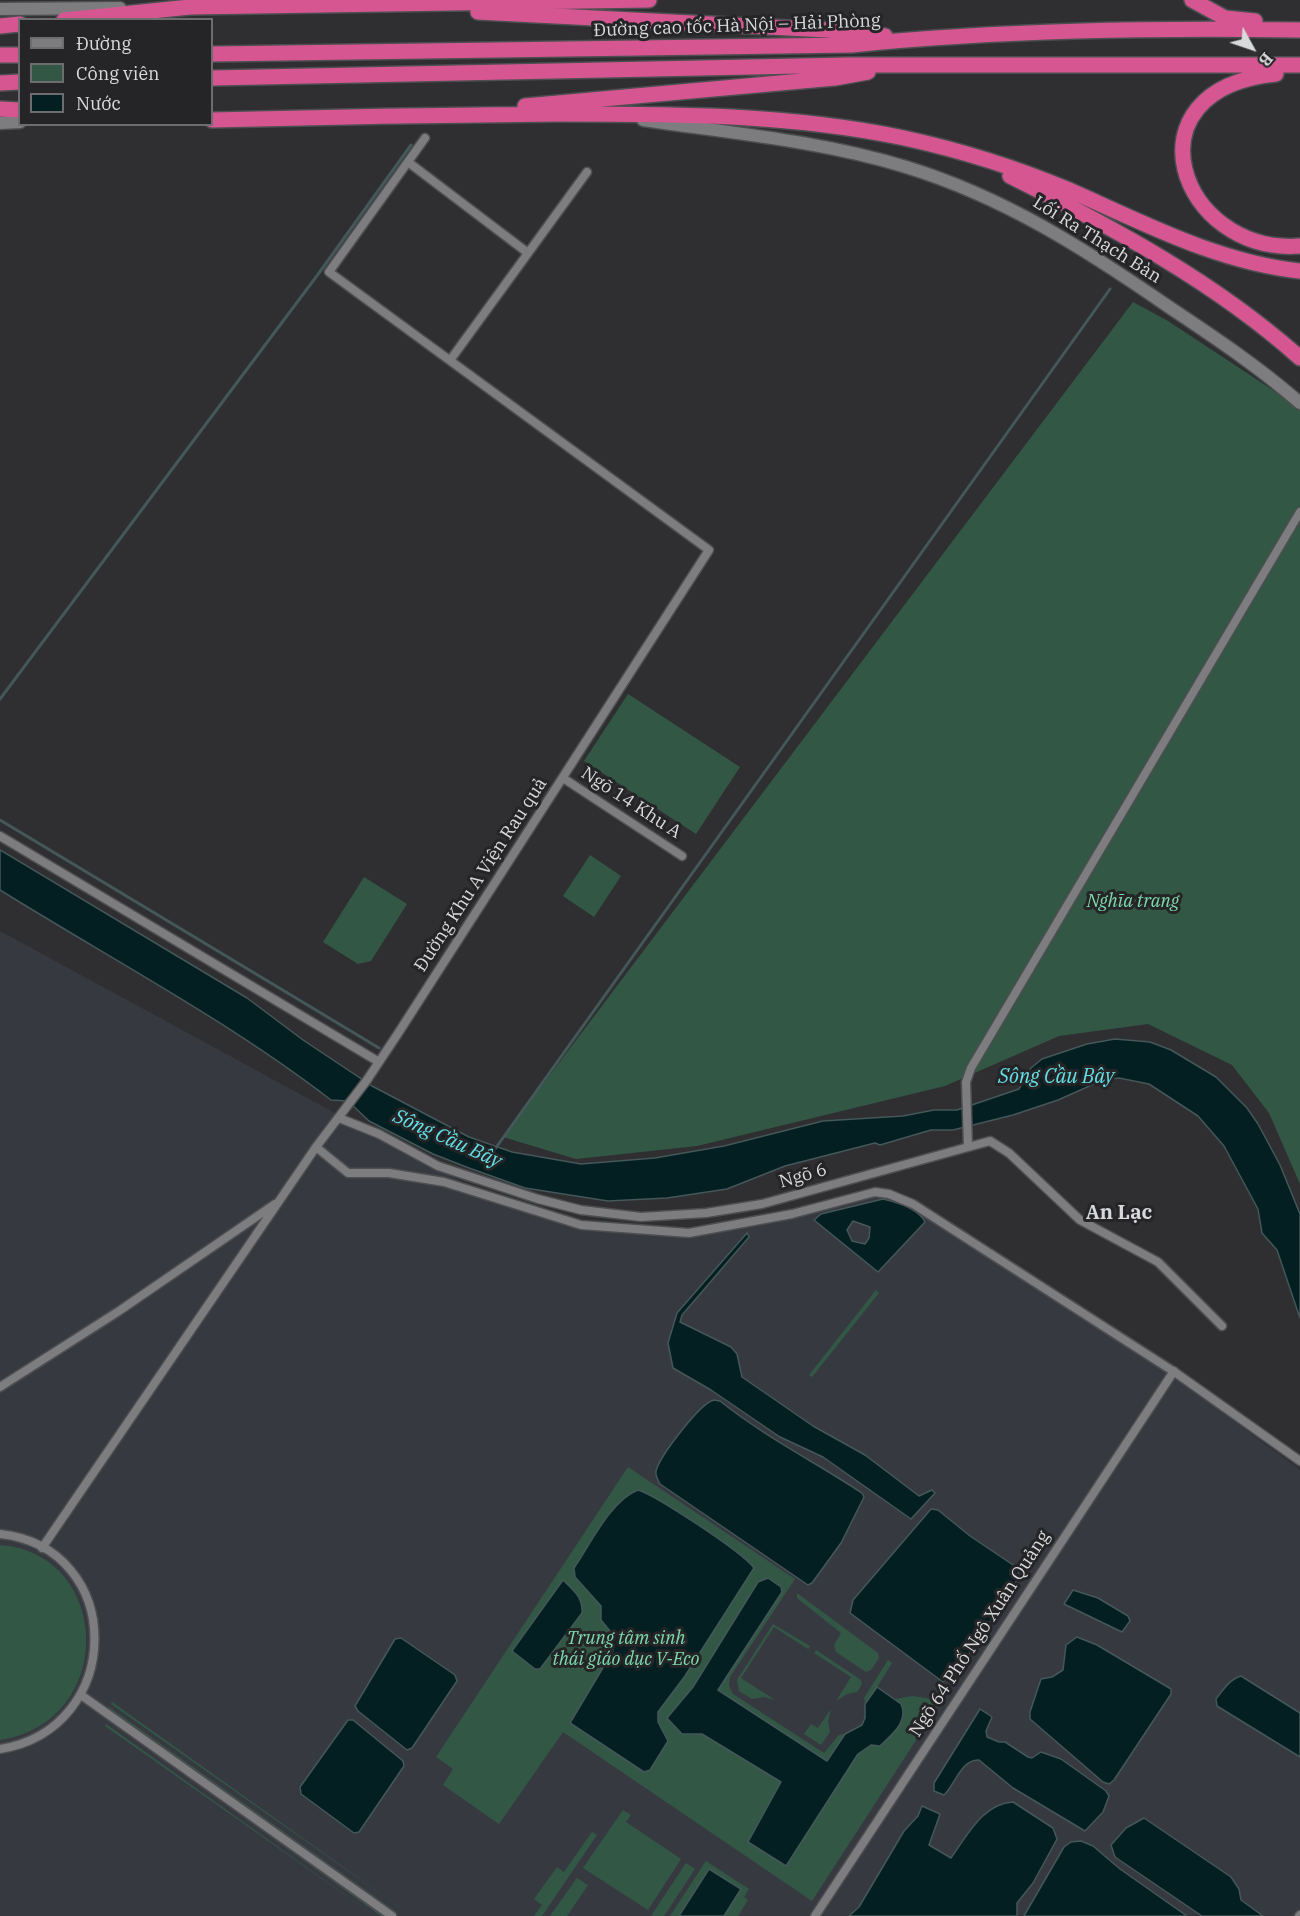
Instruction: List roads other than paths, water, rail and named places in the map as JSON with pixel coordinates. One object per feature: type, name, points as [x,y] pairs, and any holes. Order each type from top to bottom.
[{"type":"highway","name":"Đường cao tốc Hà Nội – Hải Phòng","points":[[85,18],[190,8],[649,0]]},
{"type":"highway","points":[[1192,0],[1207,11],[1225,18],[1257,22],[1300,22]]},
{"type":"highway","points":[[376,6],[827,30],[909,39]]},
{"type":"highway","points":[[0,26],[18,24]]},
{"type":"highway","name":"Đường cao tốc Hà Nội – Hải Phòng","points":[[213,54],[841,45],[909,39],[1160,28],[1300,30]]},
{"type":"highway","points":[[0,55],[18,55]]},
{"type":"highway","points":[[213,78],[907,66],[1300,65]]},
{"type":"highway","points":[[423,115],[835,78],[907,66]]},
{"type":"highway","points":[[1300,73],[1258,76],[1224,86],[1205,100],[1191,118],[1183,140],[1182,155],[1187,179],[1197,197],[1222,224],[1260,242],[1300,246]]},
{"type":"highway","points":[[0,83],[18,82]]},
{"type":"highway","points":[[0,109],[18,110]]},
{"type":"highway","points":[[213,120],[603,114],[685,115],[809,122],[907,139],[970,156],[1045,180],[1194,245],[1248,262],[1300,271]]},
{"type":"highway","points":[[970,156],[1075,209],[1172,265],[1242,311],[1300,358]]},
{"type":"main road","points":[[0,9],[190,8]]},
{"type":"main road","name":"Lối Ra Thạch Bàn","points":[[603,114],[834,148],[903,166],[978,192],[1074,242],[1244,358],[1300,403]]},
{"type":"main road","points":[[0,123],[18,122]]},
{"type":"street","points":[[425,138],[329,272],[451,359],[587,172]]},
{"type":"street","points":[[408,162],[528,253]]},
{"type":"street","name":"Đường Khu A Viện Rau quả","points":[[42,1548],[316,1147],[367,1080],[709,550],[451,359]]},
{"type":"street","points":[[968,1143],[966,1092],[971,1068],[1300,512]]},
{"type":"street","name":"Ngõ 14 Khu A","points":[[562,778],[682,856]]},
{"type":"street","points":[[0,836],[379,1062]]},
{"type":"street","name":"Ngõ 6","points":[[340,1116],[433,1163],[468,1176],[570,1208],[641,1217],[706,1213],[762,1204],[968,1143],[990,1141],[1010,1153],[1080,1220],[1158,1263],[1222,1326]]},
{"type":"street","points":[[316,1147],[348,1173],[389,1173],[444,1182],[581,1225],[688,1233],[792,1214],[875,1192],[889,1194],[913,1204],[1174,1371],[1300,1461]]},
{"type":"street","points":[[0,1387],[119,1311],[278,1202]]},
{"type":"street","name":"Ngõ 64 Phố Ngô Xuân Quảng","points":[[815,1916],[1174,1371]]},
{"type":"street","points":[[0,1534],[23,1539],[42,1548],[74,1576],[84,1591],[93,1617],[95,1653],[81,1695],[70,1711],[50,1730],[26,1743],[0,1749]]},
{"type":"street","points":[[81,1695],[392,1916]]},
{"type":"water","name":"Sông Cầu Bây","points":[[0,850],[247,998],[303,1040],[372,1086],[469,1137],[512,1152],[581,1164],[655,1158],[724,1146],[823,1121],[903,1116],[934,1110],[957,1110],[1019,1089],[1031,1068],[1042,1059],[1087,1044],[1115,1039],[1150,1042],[1171,1050],[1216,1077],[1247,1108],[1258,1124],[1280,1165],[1300,1214],[1300,1318],[1277,1250],[1262,1233],[1258,1209],[1224,1146],[1198,1116],[1149,1084],[1119,1078],[1103,1080],[1058,1100],[1013,1115],[953,1130],[931,1130],[880,1145],[875,1143],[785,1166],[727,1189],[667,1198],[608,1201],[525,1188],[433,1154],[369,1121],[348,1101],[331,1100],[251,1043],[0,890]]},
{"type":"water","points":[[883,1199],[913,1210],[925,1222],[878,1272],[814,1220],[821,1214]],"holes":[[[853,1221],[870,1227],[869,1238],[865,1244],[852,1241],[847,1230]]]},
{"type":"water","points":[[747,1233],[749,1237],[682,1315],[680,1322],[731,1347],[737,1354],[742,1377],[813,1426],[865,1455],[919,1496],[932,1490],[935,1493],[911,1519],[823,1457],[780,1437],[711,1390],[673,1368],[668,1343],[677,1313]]},
{"type":"water","points":[[714,1400],[720,1401],[772,1438],[862,1493],[864,1497],[841,1543],[812,1583],[808,1585],[660,1484],[656,1471],[665,1454],[700,1410]]},
{"type":"water","points":[[638,1490],[699,1525],[754,1568],[685,1676],[658,1712],[658,1722],[668,1741],[650,1770],[644,1772],[570,1723],[613,1651],[610,1631],[601,1620],[601,1606],[575,1577],[574,1568],[610,1513],[628,1495]]},
{"type":"water","points":[[931,1509],[938,1510],[970,1536],[1019,1569],[1016,1582],[958,1671],[943,1682],[850,1613],[853,1600]]},
{"type":"water","points":[[768,1578],[781,1587],[782,1592],[718,1690],[827,1761],[845,1734],[862,1725],[865,1718],[865,1704],[877,1687],[901,1704],[903,1710],[898,1727],[880,1746],[871,1745],[858,1754],[786,1866],[748,1842],[781,1782],[702,1734],[682,1734],[667,1718],[693,1687],[758,1582]]},
{"type":"water","points":[[563,1580],[579,1598],[582,1613],[540,1669],[535,1669],[512,1651]]},
{"type":"water","points":[[1073,1590],[1098,1598],[1128,1616],[1130,1621],[1122,1632],[1064,1604]]},
{"type":"water","points":[[1077,1637],[1097,1645],[1171,1689],[1171,1694],[1114,1780],[1109,1784],[1103,1782],[1030,1719],[1030,1712],[1041,1679],[1052,1677],[1063,1670],[1066,1645]]},
{"type":"water","points":[[401,1638],[455,1675],[457,1681],[412,1748],[407,1750],[358,1711],[355,1706],[395,1639]]},
{"type":"water","points":[[1241,1676],[1300,1713],[1300,1757],[1217,1706],[1216,1699],[1224,1689]]},
{"type":"water","points":[[980,1709],[992,1717],[986,1731],[987,1737],[1005,1742],[1028,1757],[1032,1758],[1041,1752],[1061,1759],[1106,1791],[1109,1796],[1103,1812],[1085,1831],[1013,1788],[979,1760],[963,1768],[944,1795],[934,1791],[934,1783]]},
{"type":"water","points":[[348,1720],[353,1720],[403,1761],[404,1766],[359,1832],[354,1833],[301,1794],[300,1787]]},
{"type":"water","points":[[1013,1802],[1053,1828],[1057,1839],[1033,1883],[1017,1903],[1017,1916],[849,1916],[859,1907],[904,1831],[918,1816],[922,1806],[940,1814],[929,1845],[951,1858],[969,1831],[984,1815],[992,1808]]},
{"type":"water","points":[[1144,1818],[1231,1877],[1239,1889],[1241,1900],[1263,1916],[1202,1916],[1115,1857],[1111,1845],[1126,1828]]},
{"type":"water","points":[[1081,1841],[1093,1846],[1120,1869],[1187,1916],[1024,1916],[1064,1847],[1071,1842]]},
{"type":"water","points":[[709,1869],[741,1889],[724,1916],[679,1916]]},
{"type":"waterway","points":[[0,699],[319,273],[411,145]]},
{"type":"waterway","points":[[495,1149],[1110,289]]},
{"type":"waterway","points":[[0,820],[379,1048]]},
{"type":"district","name":"An Lạc","points":[[1119,1213]]},
{"type":"park label","name":"Nghĩa trang","points":[[1133,902]]},
{"type":"park label","name":"Trung tâm sinh thái giáo dục V-Eco","points":[[626,1649]]}]
